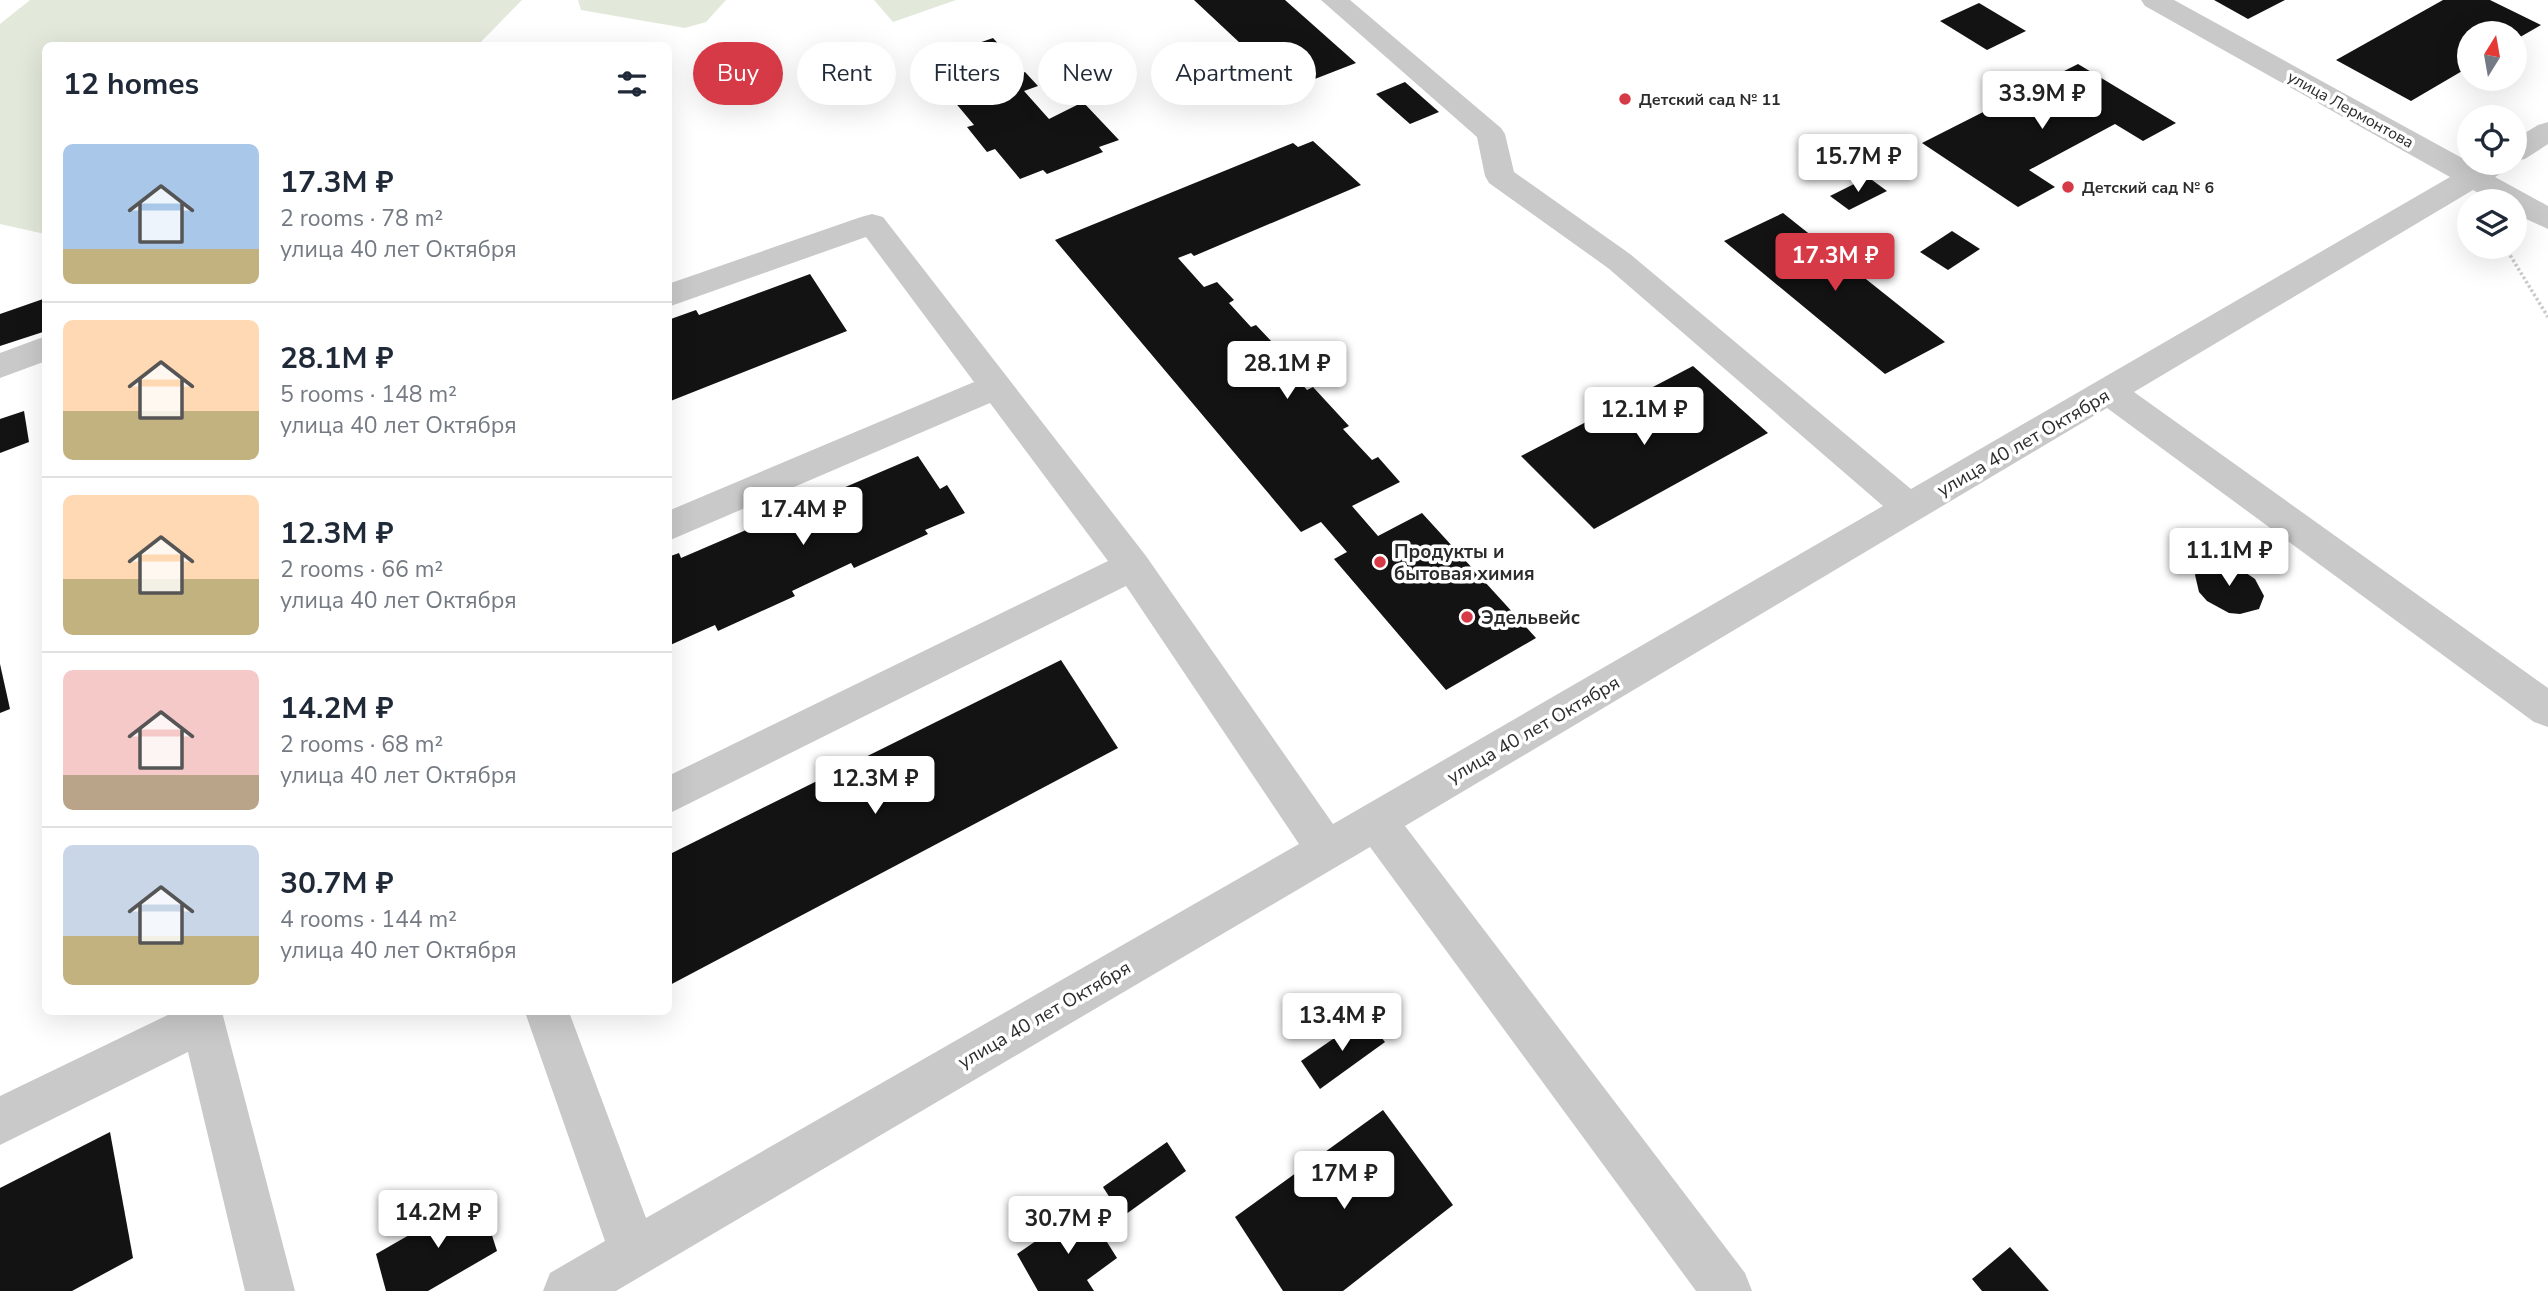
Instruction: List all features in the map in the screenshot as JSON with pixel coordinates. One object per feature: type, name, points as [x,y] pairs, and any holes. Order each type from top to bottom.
[{"type":"street","points":[[1334,0],[1490,134],[1500,176],[1619,261],[1910,509]]},
{"type":"street","name":"улица Лермонтова","points":[[2154,0],[2457,155]]},
{"type":"street","points":[[2527,144],[2548,131]]},
{"type":"street","name":"улица 40 лет Октября","points":[[568,1291],[2478,175]]},
{"type":"street","name":"улица Лермонтова","points":[[2492,175],[2548,219]]},
{"type":"street","points":[[672,295],[872,224],[1133,566],[1327,849]]},
{"type":"street","points":[[0,366],[42,350]]},
{"type":"street","points":[[672,525],[996,387]]},
{"type":"street","points":[[2109,392],[2548,710]]},
{"type":"street","points":[[672,794],[1133,566]]},
{"type":"street","points":[[1376,821],[1727,1291]]},
{"type":"street","points":[[548,1015],[634,1252]]},
{"type":"street","points":[[0,1121],[203,1021],[270,1291]]},
{"type":"path","points":[[2512,259],[2548,317]]},
{"type":"shaded area","points":[[30,0],[522,0],[481,42],[42,42],[42,233],[0,224],[0,24]]},
{"type":"shaded area","points":[[578,0],[726,0],[706,22],[685,28],[581,10]]},
{"type":"shaded area","points":[[874,0],[956,0],[893,22]]},
{"type":"building","points":[[1194,0],[1285,0],[1356,63],[1316,79],[1316,42],[1239,42]]},
{"type":"building","points":[[2214,0],[2285,0],[2248,19]]},
{"type":"building","points":[[2443,0],[2490,0],[2541,25],[2527,33],[2527,21],[2457,21],[2457,74],[2411,101],[2336,60]]},
{"type":"building","points":[[1979,3],[2026,31],[1987,50],[1940,21]]},
{"type":"building","points":[[2078,64],[2176,123],[2143,141],[2115,124],[2029,170],[2055,187],[2018,207],[1922,143]]},
{"type":"building","points":[[1024,72],[1025,72],[1038,86],[1024,91]]},
{"type":"building","points":[[1405,82],[1439,112],[1410,124],[1376,94]]},
{"type":"building","points":[[1024,91],[1049,119],[1077,105],[1086,105],[1119,140],[1099,147],[1103,152],[1047,174],[1043,170],[1020,179],[995,149],[987,152],[967,127],[974,125],[957,105],[1024,105]]},
{"type":"building","points":[[1313,141],[1361,185],[1194,256],[1191,253],[1178,258],[1204,287],[1217,282],[1234,300],[1229,303],[1251,327],[1256,325],[1290,361],[1284,364],[1307,390],[1313,387],[1349,426],[1343,429],[1372,460],[1378,457],[1400,482],[1352,506],[1378,536],[1422,513],[1536,638],[1446,690],[1334,559],[1347,552],[1321,522],[1301,532],[1055,240],[1293,143],[1298,147]]},
{"type":"building","points":[[1868,177],[1887,191],[1849,210],[1830,196]]},
{"type":"building","points":[[1783,213],[1945,342],[1885,374],[1724,241]]},
{"type":"building","points":[[1952,231],[1980,249],[1948,270],[1920,252]]},
{"type":"building","points":[[810,274],[847,331],[672,400],[672,319],[696,310],[699,315]]},
{"type":"building","points":[[42,299],[42,332],[0,346],[0,314]]},
{"type":"building","points":[[1693,366],[1768,433],[1594,529],[1521,456]]},
{"type":"building","points":[[24,411],[29,442],[0,453],[0,419]]},
{"type":"building","points":[[918,456],[940,489],[947,485],[965,513],[925,530],[928,534],[854,568],[851,563],[792,591],[795,596],[718,631],[715,625],[672,644],[672,556],[679,553],[681,558],[760,524],[757,519],[812,495],[815,500]]},
{"type":"building","points":[[2215,562],[2236,566],[2255,579],[2264,596],[2259,609],[2240,614],[2229,613],[2207,601],[2199,592],[2195,575],[2198,568]]},
{"type":"building","points":[[1061,660],[1118,748],[672,984],[672,853]]},
{"type":"building","points":[[0,664],[10,709],[0,713]]},
{"type":"building","points":[[1365,1017],[1385,1042],[1320,1089],[1301,1061]]},
{"type":"building","points":[[1383,1110],[1453,1205],[1343,1291],[1283,1291],[1235,1217]]},
{"type":"building","points":[[110,1132],[133,1258],[72,1291],[0,1291],[0,1188]]},
{"type":"building","points":[[1167,1142],[1186,1171],[1122,1217],[1103,1187]]},
{"type":"building","points":[[479,1195],[497,1251],[428,1291],[386,1291],[376,1254]]},
{"type":"building","points":[[1085,1207],[1117,1258],[1087,1280],[1094,1291],[1038,1291],[1017,1254]]},
{"type":"building","points":[[2010,1247],[2049,1291],[1982,1291],[1972,1279]]},
{"type":"place","name":"Детский сад № 11","points":[[1625,99]]},
{"type":"place","name":"Детский сад № 6","points":[[2068,187]]},
{"type":"place","name":"Продукты и бытовая химия","points":[[1380,562]]},
{"type":"place","name":"Эдельвейс","points":[[1467,617]]}]
